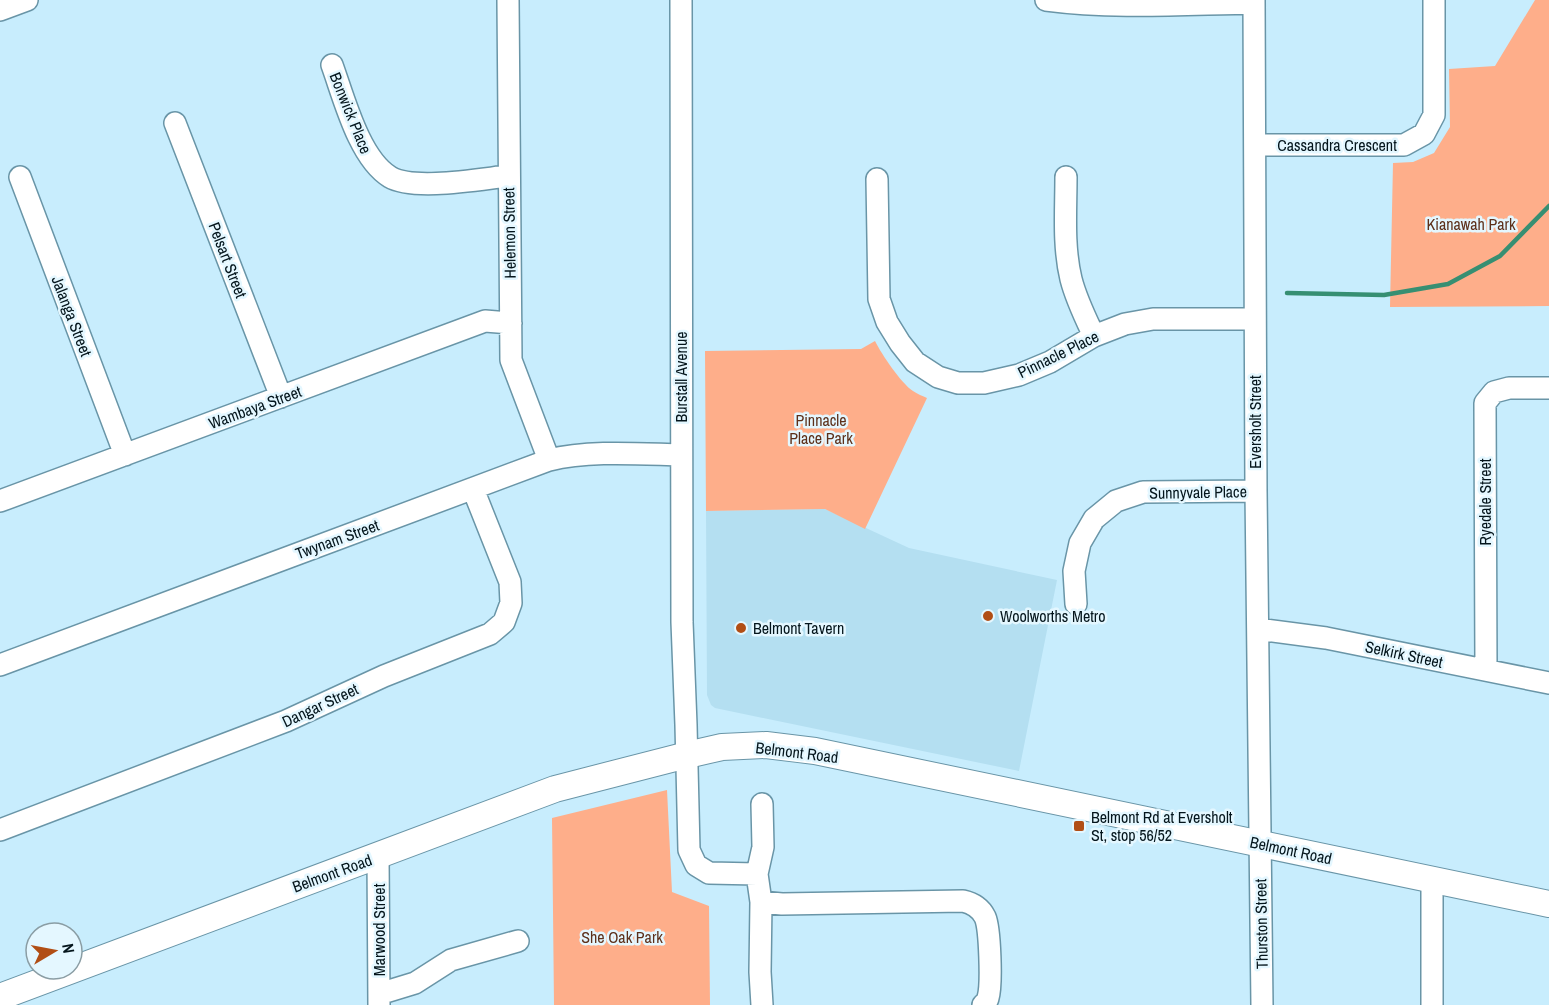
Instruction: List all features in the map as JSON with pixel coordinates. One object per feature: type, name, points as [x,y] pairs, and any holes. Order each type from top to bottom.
[{"type":"main road","name":"Belmont Road","points":[[0,997],[555,789],[722,747],[765,745],[814,751],[1549,904]]},
{"type":"street","points":[[0,10],[27,0]]},
{"type":"street","name":"Helemon Street","points":[[508,0],[511,360],[549,460]]},
{"type":"street","name":"Burstall Avenue","points":[[681,0],[682,622],[689,850],[696,865],[709,873],[757,874]]},
{"type":"street","points":[[1046,0],[1107,5],[1254,2]]},
{"type":"street","name":"Cassandra Crescent","points":[[1255,145],[1404,145],[1424,134],[1434,115],[1434,0]]},
{"type":"street","name":"Eversholt Street","points":[[1254,2],[1259,844]]},
{"type":"street","name":"Bonwick Place","points":[[332,65],[359,138],[371,160],[391,177],[407,182],[434,184],[508,176]]},
{"type":"street","name":"Pelsart Street","points":[[175,123],[281,397]]},
{"type":"street","name":"Jalanga Street","points":[[20,177],[125,455]]},
{"type":"street","points":[[1066,177],[1067,252],[1071,279],[1077,301],[1094,336]]},
{"type":"street","name":"Pinnacle Place","points":[[878,179],[879,299],[887,322],[900,343],[915,362],[938,377],[958,383],[984,383],[1019,375],[1050,362],[1094,336],[1125,324],[1153,319],[1255,319]]},
{"type":"street","name":"Wambaya Street","points":[[0,501],[485,321],[511,323]]},
{"type":"street","name":"Ryedale Street","points":[[1486,670],[1485,403],[1494,392],[1509,388],[1549,388]]},
{"type":"street","name":"Twynam Street","points":[[0,665],[549,460],[564,456],[681,455]]},
{"type":"street","name":"Dangar Street","points":[[0,830],[286,721],[384,676],[490,634],[504,622],[511,603],[510,582],[473,489]]},
{"type":"street","name":"Sunnyvale Place","points":[[1076,604],[1074,571],[1080,543],[1094,519],[1116,501],[1143,492],[1256,491]]},
{"type":"street","name":"Selkirk Street","points":[[1258,629],[1326,638],[1549,683]]},
{"type":"street","points":[[762,804],[763,847],[757,874],[761,902],[762,1005]]},
{"type":"street","name":"Thurston Street","points":[[1259,844],[1262,1005]]},
{"type":"street","name":"Marwood Street","points":[[378,855],[379,1000]]},
{"type":"street","points":[[1432,880],[1432,1005]]},
{"type":"street","points":[[761,902],[805,904],[952,900],[975,904],[984,916],[989,932],[989,989],[988,1000],[983,1005]]},
{"type":"street","points":[[379,1000],[415,983],[451,960],[518,941]]},
{"type":"shaded area","points":[[825,509],[909,548],[1057,580],[1019,771],[715,708],[711,705],[707,695],[706,511]]},
{"type":"green space","name":"Kianawah Park","points":[[1535,0],[1549,0],[1549,306],[1390,307],[1393,163],[1413,162],[1434,153],[1450,127],[1449,69],[1495,66]]},
{"type":"green space","name":"Pinnacle Place Park","points":[[875,341],[903,382],[927,398],[865,529],[825,509],[706,511],[705,351],[861,349]]},
{"type":"green space","name":"She Oak Park","points":[[667,790],[672,892],[709,906],[710,1005],[554,1005],[552,818]]},
{"type":"waterway","points":[[1287,293],[1384,295],[1448,284],[1500,256],[1549,206]]},
{"type":"place","name":"Woolworths Metro","points":[[988,616]]},
{"type":"place","name":"Belmont Tavern","points":[[741,628]]},
{"type":"place","name":"Belmont Rd at Eversholt St, stop 56/52","points":[[1079,826]]}]
